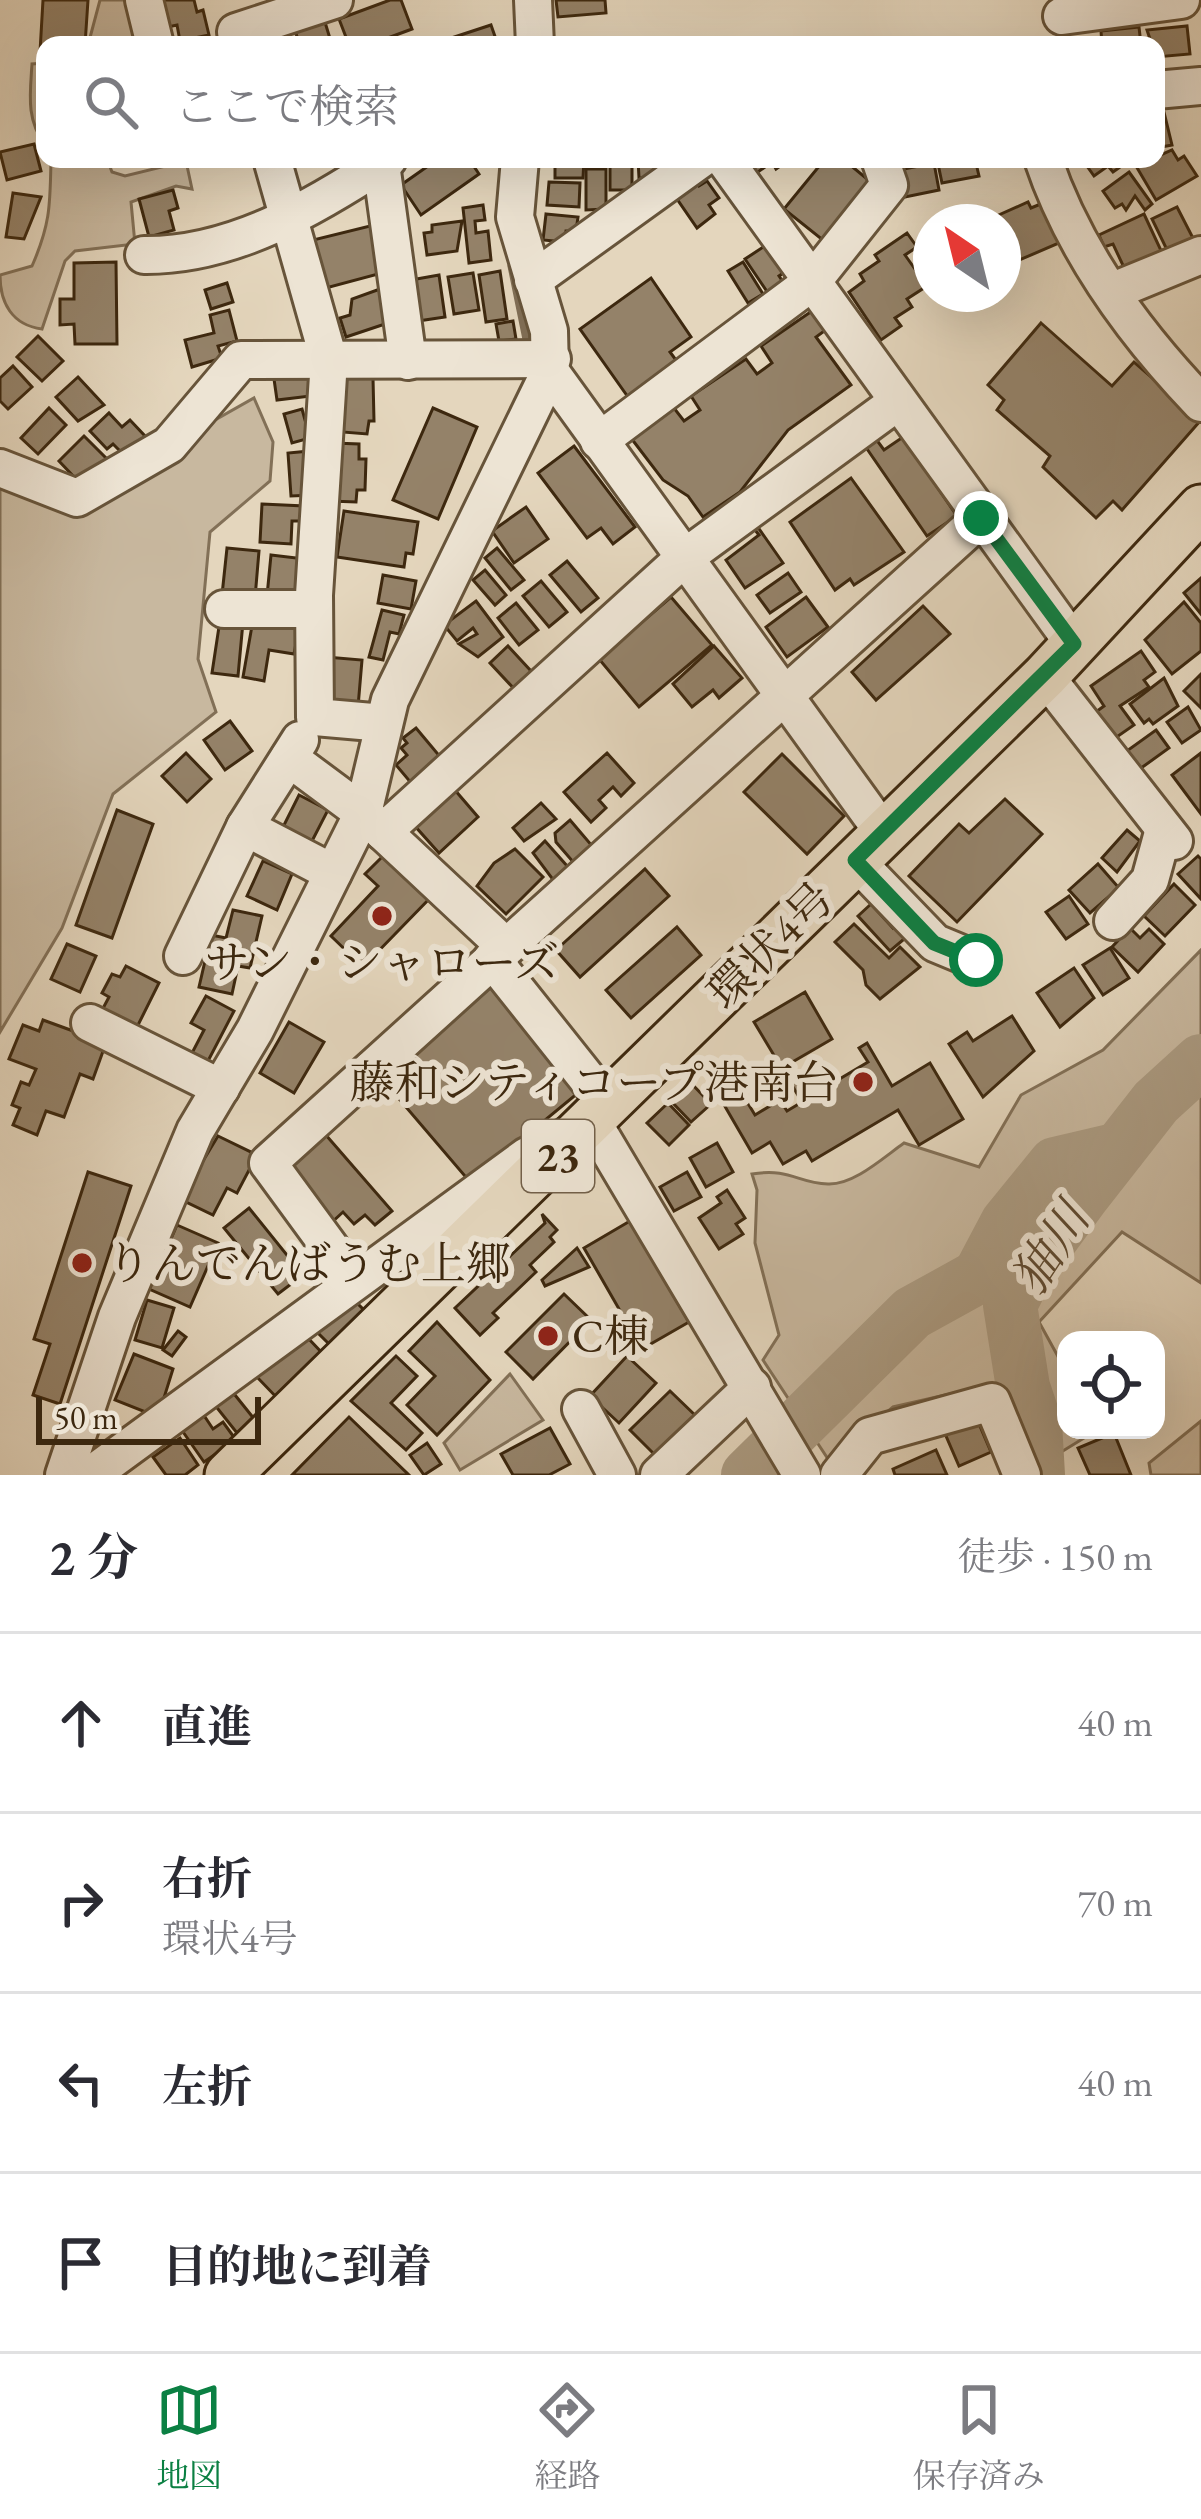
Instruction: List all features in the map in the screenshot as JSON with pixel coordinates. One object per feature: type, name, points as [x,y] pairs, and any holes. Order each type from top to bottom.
[{"type":"main road","name":"環状4号","points":[[228,1475],[1195,530]]},
{"type":"street","points":[[144,0],[153,36]]},
{"type":"street","points":[[234,26],[334,0]]},
{"type":"street","points":[[533,0],[535,36]]},
{"type":"street","points":[[1062,16],[1181,0]]},
{"type":"street","points":[[1165,90],[1201,86]]},
{"type":"street","points":[[183,956],[245,827],[315,717],[314,609],[329,360],[275,168]]},
{"type":"street","points":[[144,255],[190,256],[289,219],[374,168]]},
{"type":"street","points":[[385,168],[408,361]]},
{"type":"street","points":[[368,818],[373,722],[390,700],[534,363],[533,280],[515,217],[519,168]]},
{"type":"street","points":[[533,280],[688,168]]},
{"type":"street","points":[[730,168],[981,518],[1060,660],[1169,835],[1150,880],[1113,921]]},
{"type":"street","points":[[599,441],[812,282],[890,185],[883,168]]},
{"type":"street","points":[[1047,168],[1084,250],[1111,292],[1163,364],[1201,403]]},
{"type":"street","points":[[1111,292],[1201,255]]},
{"type":"street","points":[[0,468],[77,498],[169,445],[241,360],[534,363],[599,441],[782,693],[869,846],[934,943],[976,960]]},
{"type":"street","points":[[64,1475],[117,1317],[195,1131],[210,1082],[368,818],[684,558],[896,403]]},
{"type":"street","points":[[353,1279],[268,1163],[782,693],[981,518]]},
{"type":"street","points":[[224,609],[314,609]]},
{"type":"street","points":[[315,717],[373,722]]},
{"type":"street","points":[[289,758],[368,818],[499,952],[601,1114],[802,1474]]},
{"type":"street","points":[[245,827],[331,873]]},
{"type":"street","points":[[90,1022],[210,1082]]},
{"type":"street","points":[[91,1475],[353,1279],[527,1156],[601,1114]]},
{"type":"street","points":[[659,1475],[757,1394]]},
{"type":"street","points":[[839,1475],[869,1436],[992,1402],[1022,1475]]},
{"type":"street","points":[[581,1408],[617,1475]]},
{"type":"shaded area","points":[[100,0],[144,0],[153,36],[90,36]]},
{"type":"shaded area","points":[[32,64],[36,64],[36,128],[30,96]]},
{"type":"shaded area","points":[[50,168],[110,168],[125,176],[158,168],[188,168],[192,189],[176,186],[131,202],[135,244],[75,251],[65,261],[42,329],[23,323],[10,311],[0,275],[32,266],[48,213]]},
{"type":"shaded area","points":[[254,398],[273,442],[270,481],[210,532],[198,659],[216,712],[113,794],[62,928],[0,1032],[0,468],[77,498]]},
{"type":"shaded area","points":[[1201,950],[1201,1283],[1122,1232],[1039,1322],[1057,1355],[1057,1439],[1082,1439],[1053,1457],[1061,1475],[1033,1475],[1002,1382],[893,1407],[830,1462],[763,1360],[779,1335],[755,1243],[757,1190],[752,1174],[838,1183],[904,1143],[979,1167],[1021,1095],[1103,1050]]},
{"type":"shaded area","points":[[510,1374],[543,1420],[460,1470],[444,1443]]},
{"type":"shaded area","points":[[1201,1421],[1201,1475],[1151,1475],[1149,1463]]},
{"type":"building","points":[[43,0],[88,0],[86,36],[41,36]]},
{"type":"building","points":[[157,0],[194,0],[197,12],[203,10],[209,35],[179,36],[177,25],[163,28]]},
{"type":"building","points":[[401,0],[412,29],[393,36],[346,36],[339,19]]},
{"type":"building","points":[[556,0],[605,0],[606,13],[558,17]]},
{"type":"building","points":[[324,19],[329,36],[297,36],[294,28]]},
{"type":"building","points":[[491,25],[495,36],[457,36]]},
{"type":"building","points":[[1187,26],[1190,54],[1165,56],[1165,36],[1149,36],[1147,30]]},
{"type":"building","points":[[1139,27],[1140,36],[1101,36],[1101,31]]},
{"type":"building","points":[[1165,116],[1172,145],[1165,146]]},
{"type":"building","points":[[34,144],[36,168],[41,171],[7,180],[0,152]]},
{"type":"building","points":[[1172,150],[1178,160],[1184,156],[1197,176],[1156,200],[1137,168],[1165,168],[1165,153]]},
{"type":"building","points":[[425,168],[475,168],[479,174],[421,215],[401,185]]},
{"type":"building","points":[[555,168],[584,168],[583,178],[555,178]]},
{"type":"building","points":[[610,168],[632,168],[632,190],[610,190]]},
{"type":"building","points":[[638,168],[665,168],[655,178],[639,178]]},
{"type":"building","points":[[818,168],[854,168],[872,183],[824,241],[784,209]]},
{"type":"building","points":[[935,168],[939,190],[905,197],[899,170]]},
{"type":"building","points":[[939,168],[977,168],[979,176],[942,183]]},
{"type":"building","points":[[586,169],[606,169],[606,209],[586,210]]},
{"type":"building","points":[[1129,172],[1152,204],[1145,210],[1135,196],[1126,210],[1122,204],[1115,208],[1103,191]]},
{"type":"building","points":[[696,181],[699,186],[707,181],[719,198],[709,205],[715,214],[697,228],[675,196]]},
{"type":"building","points":[[549,182],[580,183],[579,207],[547,205]]},
{"type":"building","points":[[173,190],[178,208],[169,211],[174,230],[149,237],[139,199]]},
{"type":"building","points":[[13,193],[41,197],[24,239],[6,237]]},
{"type":"building","points":[[1028,202],[1031,208],[1043,203],[1059,243],[1021,259],[1021,205]]},
{"type":"building","points":[[483,205],[485,220],[475,221],[476,233],[488,231],[491,260],[469,263],[463,208]]},
{"type":"building","points":[[1177,207],[1195,242],[1169,254],[1152,219]]},
{"type":"building","points":[[546,214],[578,217],[576,231],[566,231],[565,242],[543,240]]},
{"type":"building","points":[[1144,214],[1164,257],[1127,274],[1113,244],[1104,247],[1099,235]]},
{"type":"building","points":[[462,221],[457,251],[427,255],[424,233],[432,232],[432,225]]},
{"type":"building","points":[[370,226],[382,273],[326,288],[313,240]]},
{"type":"building","points":[[907,233],[913,241],[913,250],[905,255],[913,266],[913,295],[907,299],[912,307],[895,318],[901,326],[881,340],[849,292],[864,281],[860,274],[879,261],[875,255]]},
{"type":"building","points":[[771,242],[789,269],[779,276],[785,285],[770,296],[745,259]]},
{"type":"building","points":[[116,262],[117,344],[75,344],[74,324],[60,325],[60,299],[74,299],[74,263]]},
{"type":"building","points":[[743,262],[763,294],[748,303],[728,271]]},
{"type":"building","points":[[500,271],[507,319],[486,322],[479,275]]},
{"type":"building","points":[[473,273],[479,310],[454,314],[448,277]]},
{"type":"building","points":[[439,275],[445,317],[418,321],[411,280]]},
{"type":"building","points":[[651,278],[691,337],[670,352],[679,364],[628,397],[580,329]]},
{"type":"building","points":[[227,283],[233,302],[211,309],[205,290]]},
{"type":"building","points":[[380,289],[391,322],[346,337],[340,318],[350,315],[352,299]]},
{"type":"building","points":[[229,310],[237,341],[218,346],[222,358],[192,367],[185,340],[214,333],[210,315]]},
{"type":"building","points":[[812,311],[827,329],[816,337],[851,385],[788,430],[740,492],[703,517],[688,496],[663,480],[631,438],[674,408],[684,421],[700,410],[691,396],[746,359],[757,374],[772,363],[761,346]]},
{"type":"building","points":[[513,321],[516,339],[499,341],[496,324]]},
{"type":"building","points":[[1041,323],[1112,386],[1134,362],[1201,420],[1122,510],[1113,501],[1096,518],[1043,467],[1050,456],[997,410],[1004,400],[988,385]]},
{"type":"building","points":[[38,336],[63,361],[42,381],[17,357]]},
{"type":"building","points":[[13,366],[32,387],[8,409],[0,401],[0,378]]},
{"type":"building","points":[[316,374],[319,395],[277,400],[274,379]]},
{"type":"building","points":[[347,376],[373,378],[374,421],[369,421],[367,434],[342,432]]},
{"type":"building","points":[[78,377],[104,405],[78,421],[56,397]]},
{"type":"building","points":[[49,408],[66,425],[38,454],[21,438]]},
{"type":"building","points":[[433,408],[477,427],[438,519],[393,500]]},
{"type":"building","points":[[302,409],[310,438],[292,443],[284,414]]},
{"type":"building","points":[[109,413],[122,427],[130,420],[145,436],[124,455],[113,444],[107,449],[90,431]]},
{"type":"building","points":[[84,436],[107,459],[76,479],[59,461]]},
{"type":"building","points":[[903,437],[957,516],[927,536],[865,446],[876,439],[884,450]]},
{"type":"building","points":[[333,443],[359,444],[359,459],[366,459],[365,490],[357,490],[356,502],[330,501]]},
{"type":"building","points":[[574,446],[635,527],[613,544],[601,528],[587,538],[538,473]]},
{"type":"building","points":[[310,451],[314,495],[291,496],[288,453]]},
{"type":"building","points":[[851,478],[904,552],[854,585],[850,579],[835,590],[790,522]]},
{"type":"building","points":[[262,504],[304,506],[304,521],[292,521],[291,544],[260,542]]},
{"type":"building","points":[[526,507],[548,539],[514,563],[492,531]]},
{"type":"building","points":[[344,511],[418,522],[413,554],[406,553],[404,567],[337,557]]},
{"type":"building","points":[[755,523],[783,563],[745,588],[726,560],[759,535],[751,525]]},
{"type":"building","points":[[227,548],[259,551],[255,598],[222,595]]},
{"type":"building","points":[[497,548],[524,580],[511,590],[485,558]]},
{"type":"building","points":[[271,555],[305,559],[301,600],[267,596]]},
{"type":"building","points":[[567,561],[598,598],[581,612],[550,575]]},
{"type":"building","points":[[485,570],[506,595],[495,605],[473,580]]},
{"type":"building","points":[[788,573],[801,592],[770,613],[757,595]]},
{"type":"building","points":[[383,575],[416,581],[411,609],[378,603]]},
{"type":"building","points":[[1201,578],[1201,614],[1184,593]]},
{"type":"building","points":[[541,581],[567,612],[549,627],[523,596]]},
{"type":"building","points":[[671,597],[712,645],[639,707],[599,659]]},
{"type":"building","points":[[806,597],[828,627],[787,657],[766,627]]},
{"type":"building","points":[[476,601],[503,637],[478,657],[459,644],[477,634],[473,628],[457,641],[444,625]]},
{"type":"building","points":[[1184,602],[1201,623],[1201,651],[1172,674],[1145,640]]},
{"type":"building","points":[[516,603],[538,630],[519,645],[498,618]]},
{"type":"building","points":[[923,606],[950,634],[876,700],[852,672]]},
{"type":"building","points":[[382,610],[404,615],[399,634],[390,632],[383,660],[369,657]]},
{"type":"building","points":[[220,620],[243,622],[238,676],[212,673]]},
{"type":"building","points":[[253,620],[299,627],[294,654],[269,650],[264,681],[243,677]]},
{"type":"building","points":[[508,646],[531,671],[518,693],[490,663]]},
{"type":"building","points":[[714,646],[742,678],[719,698],[713,690],[692,707],[673,684]]},
{"type":"building","points":[[1141,651],[1155,672],[1144,680],[1149,687],[1120,706],[1134,725],[1111,741],[1093,714],[1104,706],[1091,686]]},
{"type":"building","points":[[326,657],[362,660],[358,707],[325,704]]},
{"type":"building","points":[[1201,674],[1201,708],[1184,691]]},
{"type":"building","points":[[1164,678],[1178,706],[1153,724],[1149,719],[1144,723],[1130,704]]},
{"type":"building","points":[[1188,707],[1201,730],[1182,743],[1167,722]]},
{"type":"building","points":[[230,721],[252,751],[225,770],[204,740]]},
{"type":"building","points":[[416,728],[442,759],[412,784],[396,765],[407,755],[401,748],[407,743],[403,738]]},
{"type":"building","points":[[1156,730],[1169,748],[1137,771],[1124,753]]},
{"type":"building","points":[[186,753],[211,779],[187,802],[162,776]]},
{"type":"building","points":[[607,753],[634,783],[621,796],[613,787],[599,800],[606,808],[591,822],[564,792]]},
{"type":"building","points":[[1201,753],[1201,814],[1172,775]]},
{"type":"building","points":[[782,754],[844,816],[807,854],[744,792]]},
{"type":"building","points":[[454,789],[478,817],[439,853],[414,825]]},
{"type":"building","points":[[299,795],[328,810],[311,843],[282,829]]},
{"type":"building","points":[[1005,799],[1042,834],[957,922],[909,876],[959,824],[969,833]]},
{"type":"building","points":[[541,803],[556,819],[524,841],[513,828]]},
{"type":"building","points":[[117,810],[153,824],[112,938],[76,925]]},
{"type":"building","points":[[570,820],[593,847],[574,863],[556,842],[555,833]]},
{"type":"building","points":[[1127,830],[1140,841],[1117,872],[1102,858]]},
{"type":"building","points":[[545,841],[568,867],[554,881],[533,853]]},
{"type":"building","points":[[515,849],[543,877],[506,914],[477,886],[494,863]]},
{"type":"building","name":"サン・シャローズ","points":[[387,852],[432,896],[363,967],[331,936],[378,886],[365,874]]},
{"type":"building","points":[[1198,856],[1201,859],[1201,899],[1178,874]]},
{"type":"building","points":[[263,861],[292,874],[277,910],[247,896]]},
{"type":"building","points":[[1098,864],[1119,888],[1090,913],[1069,890]]},
{"type":"building","points":[[645,869],[669,896],[580,977],[556,950]]},
{"type":"building","points":[[1174,884],[1195,905],[1165,936],[1144,916]]},
{"type":"building","points":[[1069,896],[1088,924],[1066,939],[1046,912]]},
{"type":"building","points":[[871,904],[893,928],[899,922],[910,934],[890,951],[858,916]]},
{"type":"building","points":[[233,910],[262,916],[250,968],[238,966],[232,994],[199,987],[211,935],[226,938]]},
{"type":"building","points":[[854,924],[889,958],[900,947],[920,967],[880,999],[866,985],[863,970],[835,942]]},
{"type":"building","points":[[677,927],[701,955],[631,1018],[606,990]]},
{"type":"building","points":[[1130,928],[1140,938],[1149,929],[1164,944],[1138,972],[1112,947]]},
{"type":"building","points":[[67,944],[96,956],[80,992],[51,979]]},
{"type":"building","points":[[1110,948],[1129,978],[1103,995],[1083,965]]},
{"type":"building","points":[[126,966],[159,983],[136,1029],[101,1012],[109,997],[102,993],[112,974],[120,977]]},
{"type":"building","points":[[1074,968],[1094,998],[1060,1027],[1037,993]]},
{"type":"building","points":[[491,980],[584,1088],[470,1182],[382,1079]]},
{"type":"building","name":"藤和シティコープ港南台","points":[[805,992],[832,1039],[789,1064],[797,1077],[809,1070],[821,1090],[868,1062],[859,1048],[867,1043],[892,1086],[930,1063],[963,1119],[919,1145],[898,1110],[812,1161],[806,1151],[783,1164],[770,1142],[752,1153],[723,1103],[741,1092],[755,1115],[780,1100],[787,1111],[802,1102],[754,1022]]},
{"type":"building","points":[[206,996],[234,1011],[208,1061],[192,1053],[204,1030],[191,1023]]},
{"type":"building","points":[[1012,1016],[1034,1051],[983,1097],[949,1044],[967,1032],[973,1041]]},
{"type":"building","points":[[43,1020],[106,1043],[93,1079],[80,1074],[64,1117],[46,1111],[37,1135],[13,1125],[20,1108],[12,1105],[21,1082],[29,1085],[36,1069],[9,1059],[23,1025],[39,1031]]},
{"type":"building","points":[[289,1022],[324,1042],[294,1093],[260,1073]]},
{"type":"building","points":[[690,1082],[711,1104],[691,1122],[670,1100]]},
{"type":"building","points":[[668,1103],[689,1125],[669,1145],[647,1123]]},
{"type":"building","points":[[325,1134],[392,1211],[375,1225],[365,1215],[354,1224],[343,1212],[331,1223],[285,1169]]},
{"type":"building","points":[[218,1136],[257,1155],[237,1193],[227,1188],[213,1215],[180,1199]]},
{"type":"building","points":[[717,1143],[733,1172],[706,1187],[690,1158]]},
{"type":"building","name":"りんでんばうむ上郷","points":[[88,1172],[131,1186],[60,1404],[33,1395],[50,1344],[34,1339]]},
{"type":"building","points":[[687,1172],[701,1197],[674,1211],[660,1187]]},
{"type":"building","points":[[727,1190],[745,1218],[736,1224],[743,1234],[719,1249],[699,1218],[721,1203],[717,1197]]},
{"type":"building","points":[[249,1208],[303,1275],[278,1294],[224,1228]]},
{"type":"building","points":[[542,1214],[557,1230],[550,1237],[554,1242],[530,1265],[536,1272],[493,1313],[498,1318],[480,1335],[455,1308],[545,1223]]},
{"type":"building","points":[[630,1221],[689,1322],[642,1349],[584,1248]]},
{"type":"building","points":[[177,1225],[218,1243],[190,1307],[149,1289]]},
{"type":"building","points":[[577,1248],[589,1267],[545,1286],[542,1280]]},
{"type":"building","name":"C棟","points":[[564,1294],[591,1320],[533,1379],[506,1352]]},
{"type":"building","points":[[147,1300],[174,1308],[162,1348],[135,1340]]},
{"type":"building","points":[[354,1300],[365,1311],[330,1345],[316,1331]]},
{"type":"building","points":[[437,1322],[490,1380],[437,1435],[407,1405],[435,1376],[409,1351]]},
{"type":"building","points":[[178,1331],[186,1337],[172,1356],[163,1350]]},
{"type":"building","points":[[307,1337],[325,1356],[279,1400],[255,1375]]},
{"type":"building","points":[[134,1354],[173,1369],[158,1417],[115,1400]]},
{"type":"building","points":[[396,1356],[417,1376],[391,1403],[422,1433],[406,1450],[351,1401]]},
{"type":"building","points":[[627,1356],[656,1383],[619,1423],[590,1396]]},
{"type":"building","points":[[231,1390],[255,1420],[237,1433],[214,1404]]},
{"type":"building","points":[[670,1391],[698,1418],[658,1458],[630,1430]]},
{"type":"building","points":[[203,1414],[213,1429],[223,1422],[236,1440],[204,1462],[181,1429]]},
{"type":"building","points":[[349,1417],[409,1475],[292,1475]]},
{"type":"building","points":[[964,1420],[967,1428],[979,1424],[991,1452],[959,1466],[943,1429]]},
{"type":"building","points":[[550,1428],[570,1464],[549,1475],[513,1475],[501,1454]]},
{"type":"building","points":[[180,1438],[198,1465],[185,1475],[166,1475],[153,1457]]},
{"type":"building","points":[[1100,1439],[1116,1439],[1131,1475],[1090,1475],[1078,1448]]},
{"type":"building","points":[[427,1443],[441,1464],[424,1475],[410,1455]]},
{"type":"building","points":[[936,1450],[947,1475],[895,1475],[893,1469]]},
{"type":"waterway","points":[[512,266],[529,349]]},
{"type":"waterway","name":"㹨川","points":[[1038,1475],[1035,1423],[1023,1387],[1010,1305],[1026,1273],[1156,1102],[1201,1061]]},
{"type":"waterway","points":[[979,1276],[1007,1223],[1055,1164],[1119,1149]]},
{"type":"waterway","points":[[748,1475],[912,1313],[979,1276],[1026,1273]]},
{"type":"place","name":"サン・シャローズ","points":[[382,916]]},
{"type":"place","name":"藤和シティコープ港南台","points":[[863,1082]]},
{"type":"place","name":"りんでんばうむ上郷","points":[[82,1263]]},
{"type":"place","name":"C棟","points":[[548,1336]]},
{"type":"route","points":[[976,960],[934,943],[855,860],[1074,644],[981,518]]}]
